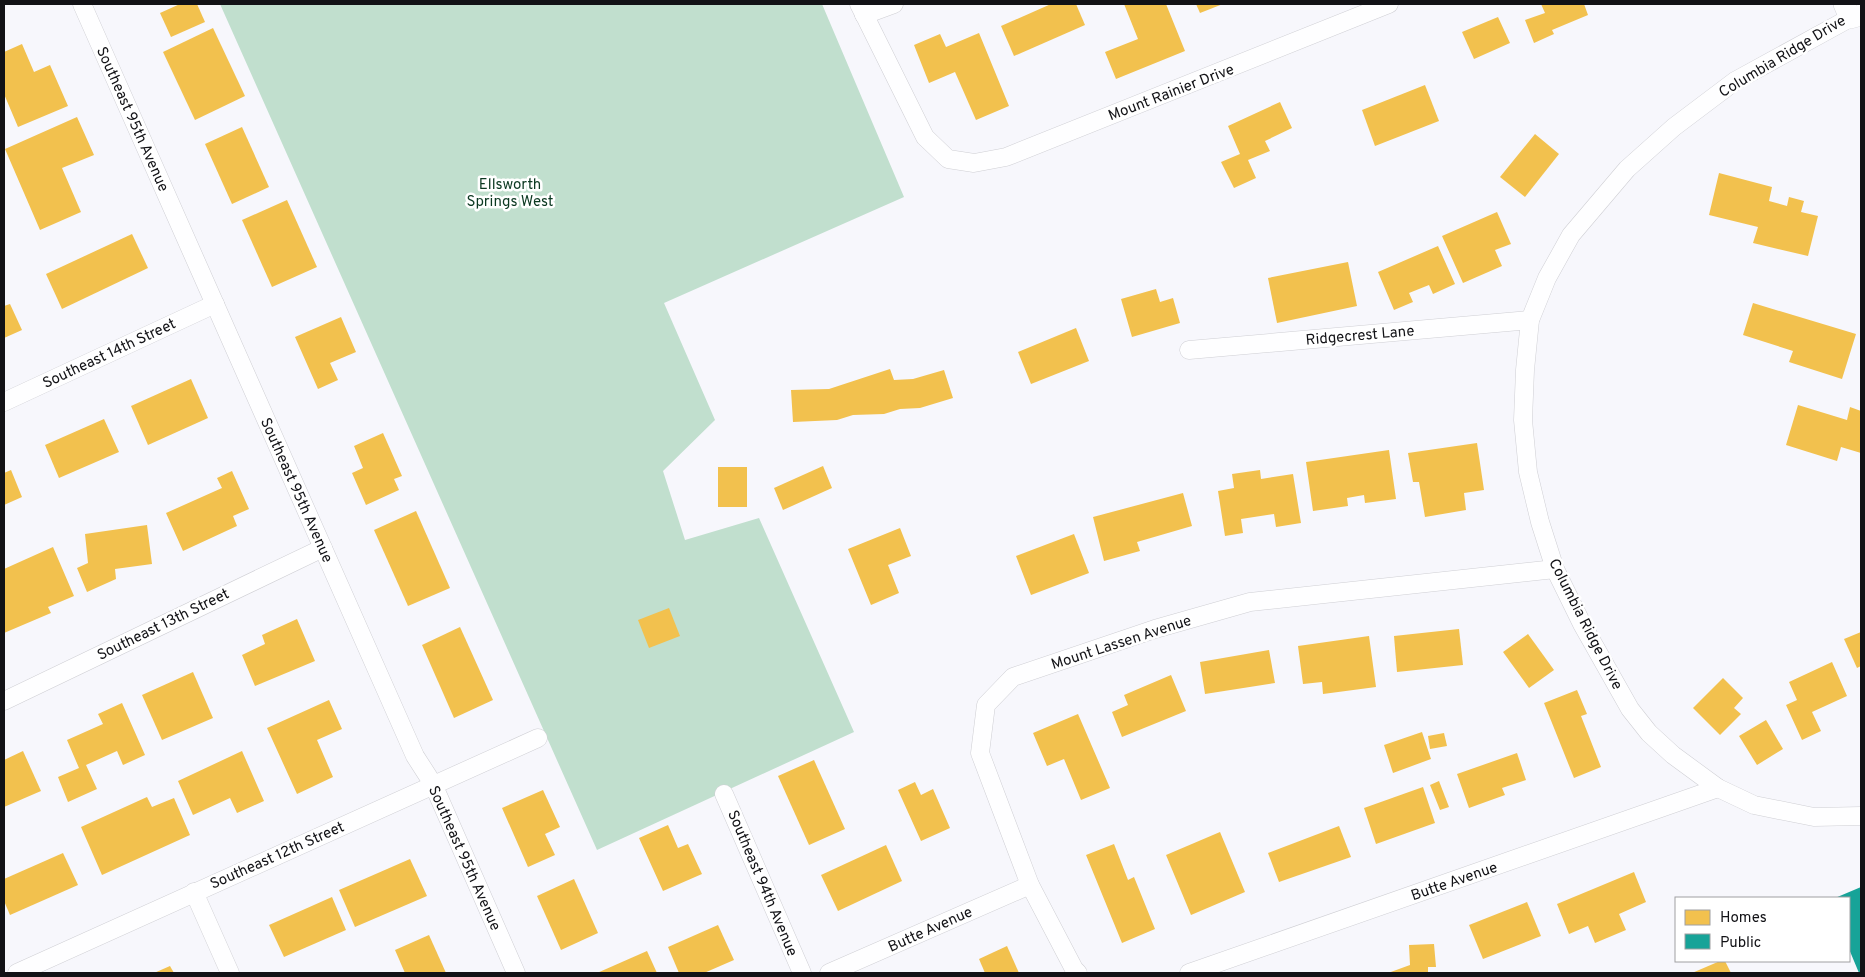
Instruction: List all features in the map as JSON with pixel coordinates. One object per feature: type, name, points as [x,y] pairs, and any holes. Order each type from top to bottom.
[{"type":"street","name":"Southeast 95th Avenue","points":[[82,4],[415,756],[434,784],[516,973]]},
{"type":"street","points":[[861,10],[894,4]]},
{"type":"street","name":"Mount Rainier Drive","points":[[861,10],[925,137],[948,159],[974,163],[1006,157],[1389,4]]},
{"type":"street","name":"Columbia Ridge Drive","points":[[1852,12],[1735,81],[1674,127],[1627,169],[1571,235],[1547,278],[1530,320],[1523,420],[1528,472],[1540,522],[1555,569],[1582,624],[1630,709],[1649,733],[1672,755],[1718,788],[1754,805],[1814,817],[1861,816]]},
{"type":"street","name":"Southeast 14th Street","points":[[4,402],[215,304]]},
{"type":"street","name":"Ridgecrest Lane","points":[[1189,350],[1530,320]]},
{"type":"street","name":"Southeast 13th Street","points":[[4,701],[323,548]]},
{"type":"street","name":"Mount Lassen Avenue","points":[[1078,973],[1074,969],[1030,885],[980,753],[986,705],[1013,678],[1155,630],[1250,602],[1555,569]]},
{"type":"street","name":"Southeast 12th Street","points":[[17,973],[538,738]]},
{"type":"street","name":"Butte Avenue","points":[[1189,973],[1718,788]]},
{"type":"street","name":"Southeast 94th Avenue","points":[[724,794],[802,973]]},
{"type":"street","name":"Butte Avenue","points":[[829,973],[1030,885]]},
{"type":"street","points":[[194,892],[230,973]]},
{"type":"green space","name":"Ellsworth Springs West","points":[[220,4],[822,4],[904,197],[664,303],[715,420],[663,471],[685,540],[759,518],[854,732],[597,850]]},
{"type":"building: Homes","points":[[180,4],[197,4],[205,22],[171,37],[160,13]]},
{"type":"building: Homes","points":[[1051,4],[1076,4],[1085,25],[1014,56],[1001,26]]},
{"type":"building: Homes","points":[[1124,4],[1166,4],[1185,51],[1116,79],[1105,52],[1138,39]]},
{"type":"building: Homes","points":[[1196,4],[1223,4],[1200,13]]},
{"type":"building: Homes","points":[[1541,4],[1584,4],[1588,15],[1552,30],[1554,34],[1534,43],[1525,20],[1545,13]]},
{"type":"building: Homes","points":[[1498,17],[1510,43],[1474,59],[1462,32]]},
{"type":"building: Homes","points":[[213,28],[245,96],[195,120],[163,52]]},
{"type":"building: Homes","points":[[979,33],[1009,106],[976,120],[955,72],[929,83],[914,45],[940,34],[946,47]]},
{"type":"building: Homes","points":[[22,44],[34,72],[50,65],[68,106],[18,127],[4,94],[4,52]]},
{"type":"building: Homes","points":[[1425,85],[1439,121],[1375,146],[1362,110]]},
{"type":"building: Homes","points":[[1280,102],[1292,128],[1265,141],[1270,151],[1248,160],[1256,178],[1234,188],[1221,162],[1240,154],[1228,126]]},
{"type":"building: Homes","points":[[77,117],[94,155],[62,168],[81,212],[40,230],[5,149]]},
{"type":"building: Homes","points":[[242,127],[269,187],[232,204],[205,144]]},
{"type":"building: Homes","points":[[1535,134],[1559,154],[1525,197],[1500,177]]},
{"type":"building: Homes","points":[[1719,173],[1772,187],[1769,201],[1787,206],[1789,197],[1804,201],[1801,212],[1818,216],[1808,256],[1753,243],[1758,227],[1709,215]]},
{"type":"building: Homes","points":[[287,200],[317,267],[272,287],[242,220]]},
{"type":"building: Homes","points":[[1497,212],[1511,244],[1495,250],[1502,266],[1463,283],[1442,236]]},
{"type":"building: Homes","points":[[132,234],[148,268],[62,309],[46,274]]},
{"type":"building: Homes","points":[[1438,246],[1455,284],[1433,294],[1429,285],[1409,293],[1413,302],[1394,310],[1378,272]]},
{"type":"building: Homes","points":[[1348,262],[1357,306],[1277,323],[1268,278]]},
{"type":"building: Homes","points":[[1156,289],[1160,302],[1173,298],[1180,323],[1132,337],[1121,299]]},
{"type":"building: Homes","points":[[1753,303],[1856,334],[1842,379],[1789,362],[1793,351],[1743,335]]},
{"type":"building: Homes","points":[[10,304],[22,330],[4,338],[4,306]]},
{"type":"building: Homes","points":[[341,317],[356,352],[330,363],[338,380],[318,389],[295,337]]},
{"type":"building: Homes","points":[[1076,328],[1089,361],[1031,384],[1018,352]]},
{"type":"building: Homes","points":[[890,369],[894,380],[913,379],[944,370],[953,398],[920,408],[900,409],[884,414],[853,415],[837,420],[793,422],[791,390],[829,389]]},
{"type":"building: Homes","points":[[191,379],[208,418],[148,445],[131,406]]},
{"type":"building: Homes","points":[[1798,405],[1847,420],[1850,407],[1861,411],[1861,453],[1841,447],[1837,461],[1786,445]]},
{"type":"building: Homes","points":[[104,419],[119,452],[59,478],[45,445]]},
{"type":"building: Homes","points":[[383,433],[402,476],[394,479],[399,490],[366,505],[352,473],[363,468],[354,446]]},
{"type":"building: Homes","points":[[1477,443],[1484,490],[1464,493],[1466,510],[1425,517],[1419,482],[1413,482],[1408,453]]},
{"type":"building: Homes","points":[[1389,450],[1396,499],[1365,503],[1364,495],[1347,498],[1348,506],[1313,511],[1306,462]]},
{"type":"building: Homes","points":[[823,466],[832,488],[783,510],[774,488]]},
{"type":"building: Homes","points":[[718,467],[747,467],[747,507],[718,507]]},
{"type":"building: Homes","points":[[11,470],[22,497],[4,505],[4,473]]},
{"type":"building: Homes","points":[[1260,470],[1261,479],[1293,474],[1301,523],[1276,527],[1274,514],[1241,519],[1243,533],[1225,536],[1218,491],[1234,488],[1232,474]]},
{"type":"building: Homes","points":[[232,471],[249,509],[233,516],[237,526],[183,551],[166,513],[222,488],[217,478]]},
{"type":"building: Homes","points":[[1183,493],[1192,526],[1137,542],[1140,551],[1104,561],[1093,517]]},
{"type":"building: Homes","points":[[416,511],[450,588],[408,606],[374,530]]},
{"type":"building: Homes","points":[[147,525],[152,564],[115,569],[116,579],[87,592],[77,568],[88,563],[85,534]]},
{"type":"building: Homes","points":[[900,528],[911,556],[888,565],[899,593],[871,605],[848,549]]},
{"type":"building: Homes","points":[[1074,534],[1089,573],[1031,595],[1016,556]]},
{"type":"building: Homes","points":[[53,547],[74,596],[48,607],[51,613],[4,633],[4,569]]},
{"type":"building: Homes","points":[[669,608],[680,636],[649,648],[638,620]]},
{"type":"building: Homes","points":[[297,619],[315,661],[255,686],[242,655],[265,644],[262,635]]},
{"type":"building: Homes","points":[[460,627],[493,700],[454,718],[422,645]]},
{"type":"building: Homes","points":[[1459,629],[1463,665],[1397,672],[1394,636]]},
{"type":"building: Homes","points":[[1861,632],[1861,666],[1857,668],[1844,639]]},
{"type":"building: Homes","points":[[1528,634],[1554,670],[1529,688],[1503,652]]},
{"type":"building: Homes","points":[[1369,636],[1376,687],[1323,694],[1322,682],[1303,684],[1298,646]]},
{"type":"building: Homes","points":[[1269,650],[1275,683],[1205,694],[1200,662]]},
{"type":"building: Homes","points":[[1832,662],[1847,696],[1812,712],[1821,731],[1802,740],[1786,705],[1797,700],[1789,682]]},
{"type":"building: Homes","points":[[193,672],[213,718],[162,740],[142,695]]},
{"type":"building: Homes","points":[[1171,675],[1186,711],[1122,737],[1112,712],[1128,705],[1124,695]]},
{"type":"building: Homes","points":[[1723,678],[1743,698],[1734,708],[1741,714],[1720,735],[1693,708]]},
{"type":"building: Homes","points":[[1577,690],[1587,714],[1581,716],[1601,767],[1574,778],[1544,703]]},
{"type":"building: Homes","points":[[329,700],[342,729],[317,740],[333,777],[297,794],[267,728]]},
{"type":"building: Homes","points":[[122,703],[145,755],[123,765],[117,751],[86,765],[97,789],[68,802],[58,777],[79,768],[67,740],[103,724],[98,714]]},
{"type":"building: Homes","points":[[1078,714],[1110,788],[1081,800],[1064,759],[1047,766],[1033,733]]},
{"type":"building: Homes","points":[[1766,720],[1783,749],[1757,765],[1739,736]]},
{"type":"building: Homes","points":[[1422,732],[1431,759],[1393,773],[1384,745]]},
{"type":"building: Homes","points":[[1444,733],[1447,746],[1430,749],[1428,736]]},
{"type":"building: Homes","points":[[23,751],[41,791],[4,807],[4,760]]},
{"type":"building: Homes","points":[[242,751],[264,801],[237,813],[230,798],[193,815],[178,781]]},
{"type":"building: Homes","points":[[1517,753],[1526,780],[1502,788],[1505,795],[1469,808],[1457,774]]},
{"type":"building: Homes","points":[[814,760],[845,829],[809,845],[778,776]]},
{"type":"building: Homes","points":[[1439,781],[1449,807],[1440,810],[1430,785]]},
{"type":"building: Homes","points":[[915,782],[921,795],[933,789],[950,828],[921,841],[898,790]]},
{"type":"building: Homes","points":[[1423,787],[1435,823],[1376,844],[1364,808]]},
{"type":"building: Homes","points":[[543,790],[560,827],[545,834],[555,855],[528,867],[502,808]]},
{"type":"building: Homes","points":[[147,797],[152,807],[174,798],[190,835],[102,875],[81,827]]},
{"type":"building: Homes","points":[[668,825],[678,848],[688,844],[702,874],[663,891],[639,838]]},
{"type":"building: Homes","points":[[1339,826],[1351,857],[1279,882],[1268,853]]},
{"type":"building: Homes","points":[[1220,832],[1245,892],[1191,915],[1166,855]]},
{"type":"building: Homes","points":[[1114,844],[1128,880],[1134,877],[1155,929],[1122,943],[1086,855]]},
{"type":"building: Homes","points":[[886,845],[902,881],[838,911],[821,875]]},
{"type":"building: Homes","points":[[63,853],[78,885],[10,915],[4,901],[4,879]]},
{"type":"building: Homes","points":[[410,859],[427,896],[355,927],[339,890]]},
{"type":"building: Homes","points":[[1634,872],[1646,902],[1619,914],[1626,930],[1595,943],[1588,926],[1569,934],[1557,904]]},
{"type":"building: Homes","points":[[574,879],[598,933],[561,950],[537,896]]},
{"type":"building: Homes","points":[[332,897],[346,930],[284,957],[269,925]]},
{"type":"building: Homes","points":[[1527,902],[1541,936],[1483,959],[1469,925]]},
{"type":"building: Homes","points":[[718,925],[734,960],[704,973],[679,973],[668,947]]},
{"type":"building: Homes","points":[[429,935],[446,973],[405,973],[395,950]]},
{"type":"building: Homes","points":[[1434,944],[1436,967],[1428,967],[1428,973],[1388,973],[1410,965],[1409,945]]},
{"type":"building: Homes","points":[[1007,946],[1019,973],[985,973],[979,959]]},
{"type":"building: Homes","points":[[647,951],[657,973],[597,973]]},
{"type":"building: Homes","points":[[1718,962],[1726,962],[1731,973],[1692,973]]},
{"type":"building: Homes","points":[[170,966],[174,973],[154,973]]},
{"type":"building: Public","points":[[1861,887],[1861,973],[1859,973],[1850,951],[1850,897],[1837,897]]}]
